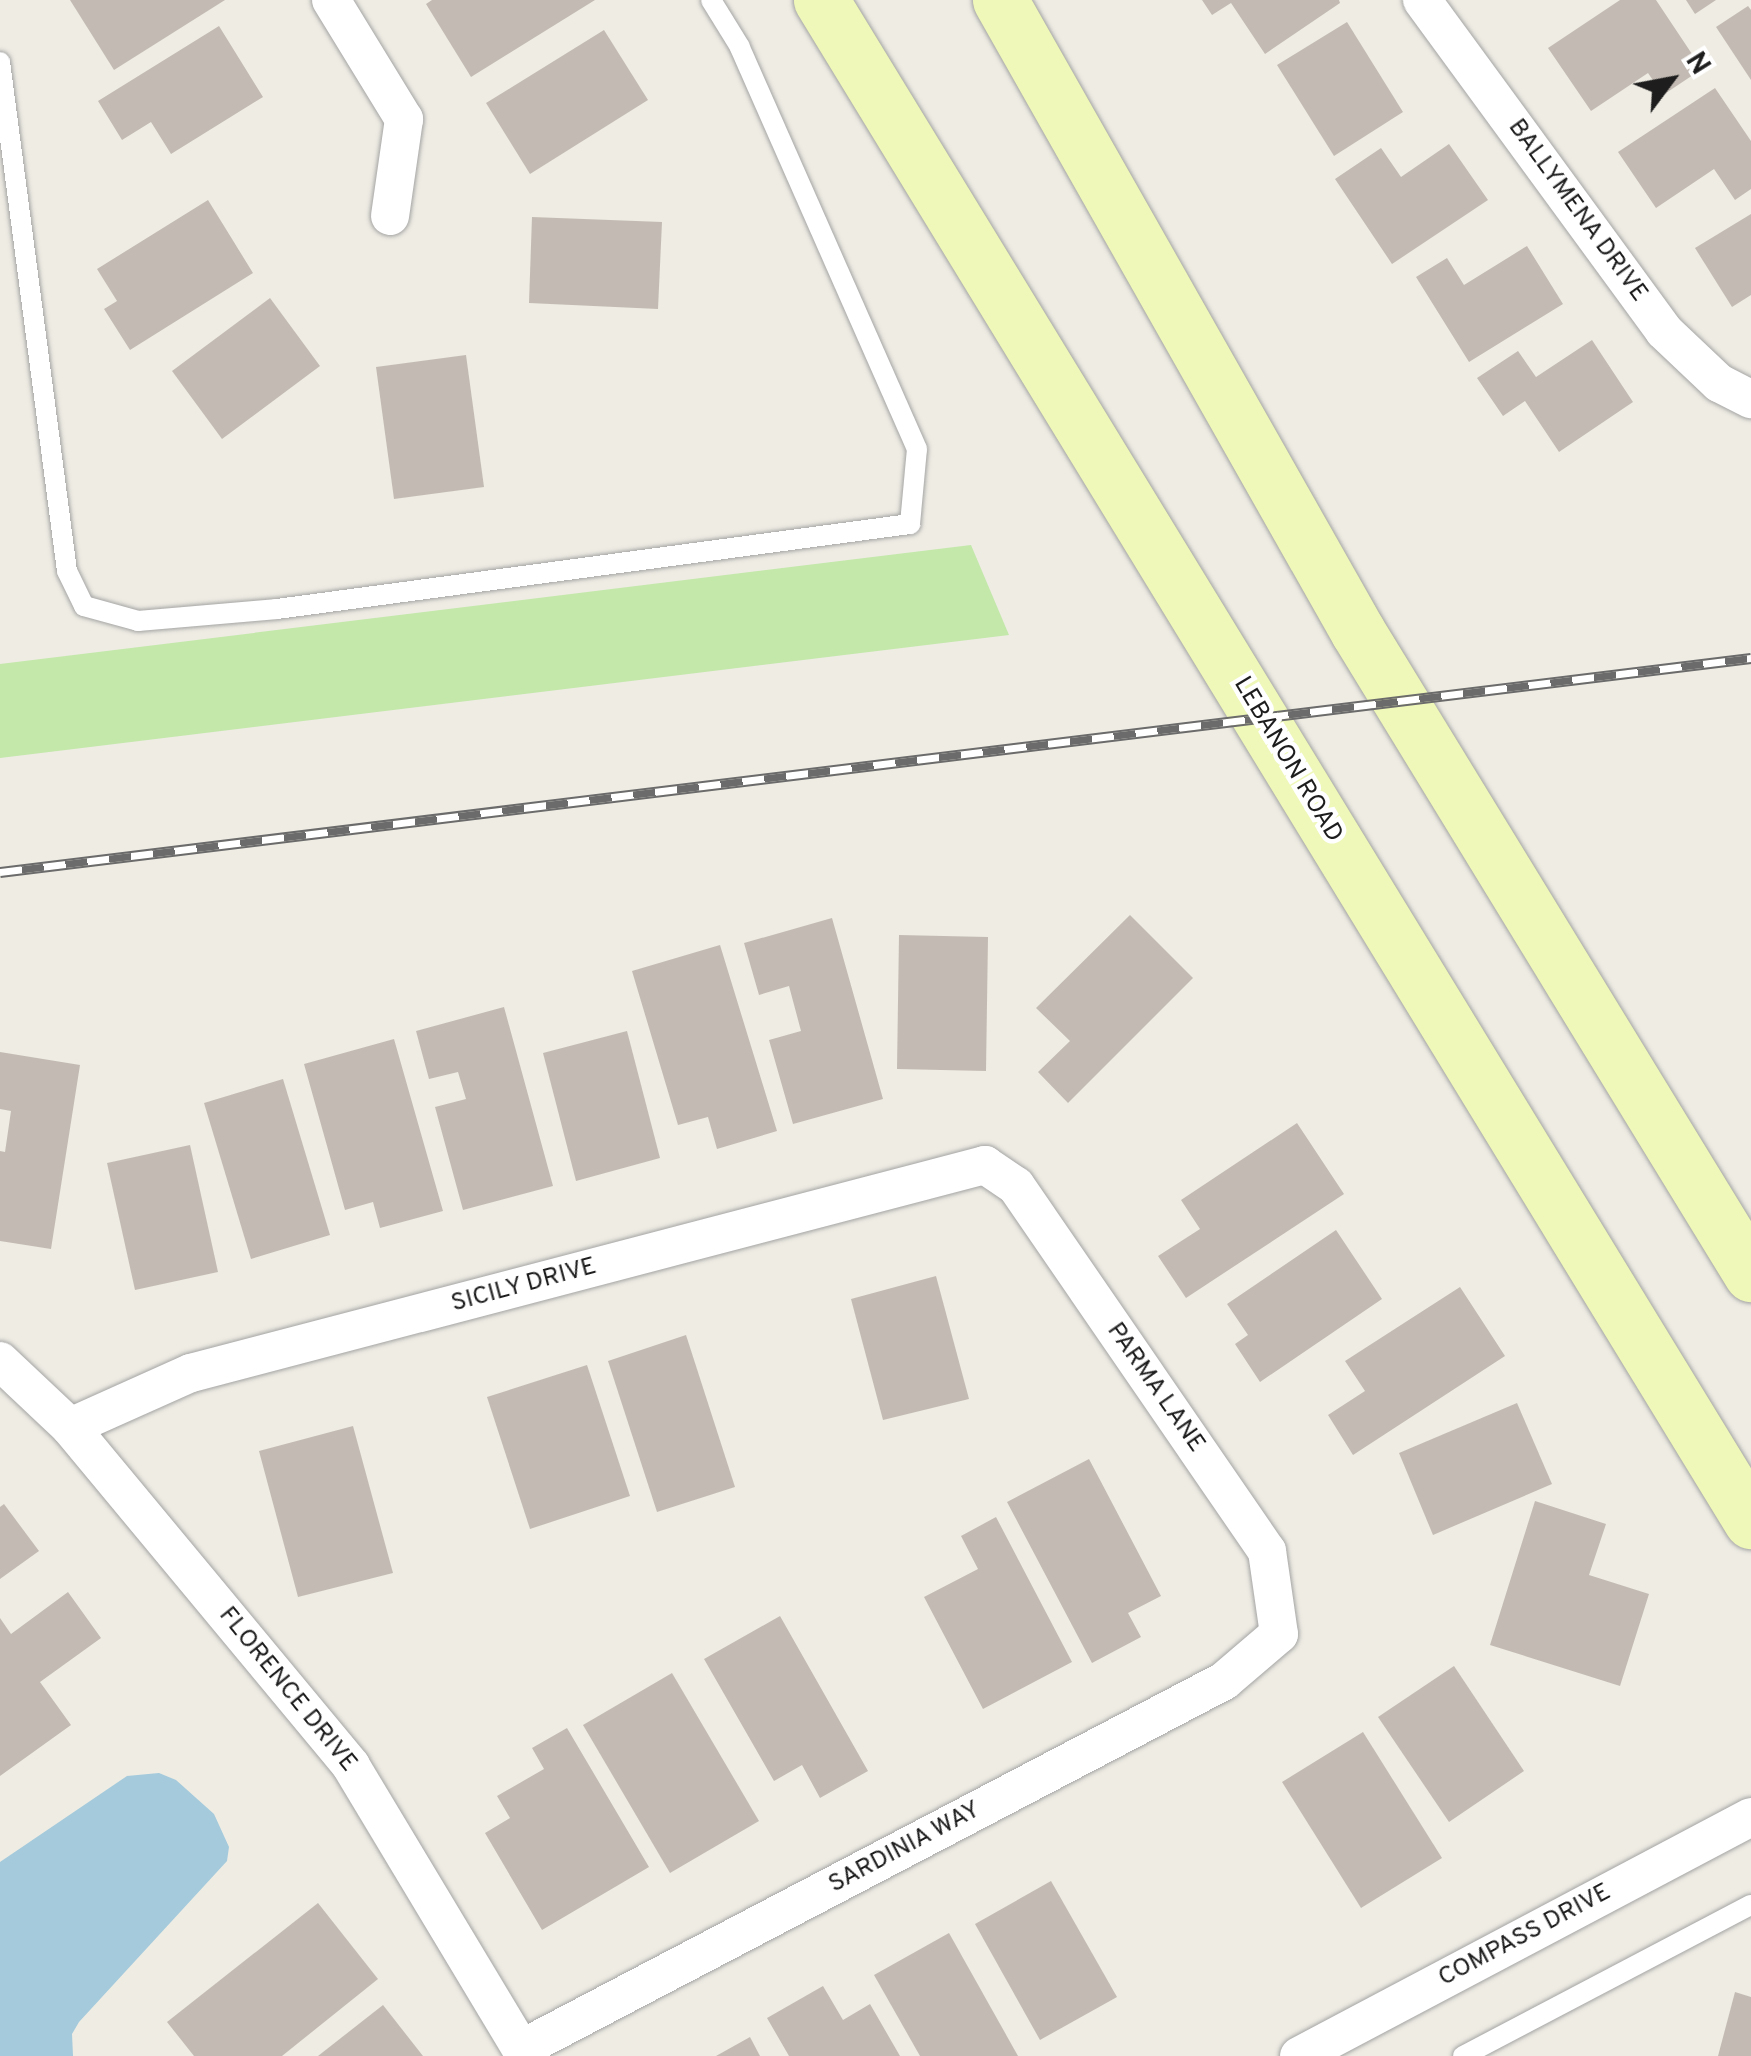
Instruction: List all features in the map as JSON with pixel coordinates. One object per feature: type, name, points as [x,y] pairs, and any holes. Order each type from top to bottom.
[{"type":"main road","name":"LEBANON ROAD","points":[[821,0],[1751,1522]]},
{"type":"main road","points":[[1000,0],[1358,632],[1751,1274]]},
{"type":"street","points":[[331,0],[404,119],[390,216]]},
{"type":"street","name":"BALLYMENA DRIVE","points":[[1422,0],[1664,330],[1718,383],[1751,398]]},
{"type":"street","name":"SICILY DRIVE","points":[[70,1427],[191,1373],[986,1165]]},
{"type":"street","name":"PARMA LANE","points":[[986,1165],[1016,1186],[1267,1552],[1279,1634]]},
{"type":"street","name":"FLORENCE DRIVE","points":[[0,1361],[70,1427],[350,1766],[523,2053]]},
{"type":"street","name":"SARDINIA WAY","points":[[523,2053],[1224,1681],[1279,1634]]},
{"type":"street","name":"COMPASS DRIVE","points":[[1299,2056],[1751,1816]]},
{"type":"lane","points":[[0,62],[66,571],[84,606],[138,621],[197,616],[910,524],[916,449],[740,47],[711,0]]},
{"type":"lane","points":[[1463,2056],[1751,1906]]},
{"type":"green space","points":[[971,545],[1009,635],[0,758],[0,664]]},
{"type":"water","points":[[159,1773],[176,1780],[214,1814],[229,1847],[227,1861],[79,2022],[72,2034],[73,2056],[0,2056],[0,1862],[127,1776]]},
{"type":"building","points":[[70,0],[225,0],[114,70]]},
{"type":"building","points":[[432,0],[595,0],[471,77],[426,4]]},
{"type":"building","points":[[1202,0],[1340,3],[1265,54],[1231,3],[1212,15]]},
{"type":"building","points":[[1620,0],[1656,0],[1702,69],[1663,95],[1648,73],[1591,111],[1548,48]]},
{"type":"building","points":[[1686,0],[1716,0],[1695,14]]},
{"type":"building","points":[[1748,6],[1751,10],[1751,80],[1716,27]]},
{"type":"building","points":[[1347,22],[1403,112],[1334,156],[1277,65]]},
{"type":"building","points":[[219,26],[263,97],[171,154],[151,122],[122,140],[98,101]]},
{"type":"building","points":[[604,30],[648,100],[530,174],[486,103]]},
{"type":"building","points":[[1715,88],[1751,141],[1751,189],[1735,200],[1714,169],[1656,208],[1618,152]]},
{"type":"building","points":[[1449,144],[1488,200],[1392,264],[1335,179],[1381,148],[1401,177]]},
{"type":"building","points":[[208,200],[253,273],[130,350],[104,309],[117,301],[97,269]]},
{"type":"building","points":[[1751,214],[1751,295],[1732,307],[1695,248]]},
{"type":"building","points":[[532,217],[662,222],[658,309],[529,303]]},
{"type":"building","points":[[1527,246],[1563,304],[1469,362],[1416,277],[1447,258],[1464,285]]},
{"type":"building","points":[[270,298],[320,366],[222,439],[172,371]]},
{"type":"building","points":[[1592,340],[1633,402],[1559,452],[1525,401],[1503,416],[1477,378],[1518,351],[1536,377]]},
{"type":"building","points":[[466,355],[484,487],[394,499],[376,367]]},
{"type":"building","points":[[1130,915],[1193,978],[1068,1103],[1038,1072],[1070,1041],[1036,1008]]},
{"type":"building","points":[[832,918],[883,1099],[793,1124],[769,1040],[801,1031],[789,986],[759,995],[744,943]]},
{"type":"building","points":[[899,935],[988,937],[986,1071],[897,1069]]},
{"type":"building","points":[[720,945],[777,1131],[717,1149],[708,1117],[678,1125],[632,971]]},
{"type":"building","points":[[504,1007],[553,1186],[463,1210],[435,1107],[466,1099],[458,1072],[429,1079],[416,1031]]},
{"type":"building","points":[[627,1031],[660,1158],[576,1181],[543,1053]]},
{"type":"building","points":[[394,1039],[443,1211],[380,1228],[373,1202],[345,1210],[304,1064]]},
{"type":"building","points":[[0,1052],[80,1065],[51,1249],[0,1241],[0,1151],[5,1152],[11,1111],[0,1109]]},
{"type":"building","points":[[283,1079],[330,1235],[251,1259],[204,1103]]},
{"type":"building","points":[[1297,1123],[1344,1194],[1186,1298],[1158,1256],[1200,1229],[1181,1200]]},
{"type":"building","points":[[190,1145],[218,1272],[135,1290],[107,1163]]},
{"type":"building","points":[[1336,1230],[1382,1299],[1260,1382],[1235,1344],[1248,1335],[1227,1304]]},
{"type":"building","points":[[936,1276],[969,1399],[883,1420],[851,1299]]},
{"type":"building","points":[[1460,1287],[1505,1356],[1353,1455],[1328,1415],[1365,1391],[1345,1361]]},
{"type":"building","points":[[686,1335],[735,1487],[657,1512],[608,1361]]},
{"type":"building","points":[[587,1365],[630,1496],[530,1529],[487,1397]]},
{"type":"building","points":[[1517,1403],[1552,1484],[1433,1535],[1399,1453]]},
{"type":"building","points":[[353,1426],[393,1573],[298,1597],[259,1451]]},
{"type":"building","points":[[1089,1459],[1161,1596],[1128,1613],[1141,1637],[1092,1663],[1007,1502]]},
{"type":"building","points":[[1535,1501],[1606,1524],[1589,1575],[1649,1594],[1620,1686],[1490,1645]]},
{"type":"building","points":[[4,1504],[39,1551],[0,1579],[0,1507]]},
{"type":"building","points":[[996,1517],[1072,1662],[983,1709],[924,1597],[978,1569],[961,1536]]},
{"type":"building","points":[[68,1592],[101,1638],[40,1682],[71,1725],[0,1776],[0,1618],[11,1634]]},
{"type":"building","points":[[780,1616],[868,1771],[820,1798],[802,1765],[774,1781],[704,1659]]},
{"type":"building","points":[[1454,1666],[1524,1771],[1449,1822],[1378,1717]]},
{"type":"building","points":[[672,1673],[759,1821],[670,1873],[583,1725]]},
{"type":"building","points":[[567,1728],[649,1867],[542,1930],[485,1833],[510,1818],[497,1796],[544,1769],[532,1748]]},
{"type":"building","points":[[1363,1732],[1442,1858],[1361,1908],[1282,1782]]},
{"type":"building","points":[[1051,1881],[1117,1997],[1040,2040],[975,1924]]},
{"type":"building","points":[[318,1903],[378,1979],[282,2056],[194,2056],[167,2022]]},
{"type":"building","points":[[949,1933],[1018,2056],[920,2056],[874,1975]]},
{"type":"building","points":[[823,1986],[843,2020],[870,2004],[900,2056],[789,2056],[767,2018]]},
{"type":"building","points":[[1735,1992],[1751,1997],[1751,2056],[1718,2056]]},
{"type":"building","points":[[383,2005],[423,2056],[318,2056]]},
{"type":"building","points":[[750,2037],[760,2056],[716,2056]]},
{"type":"railway","points":[[0,872],[1751,658]]}]
